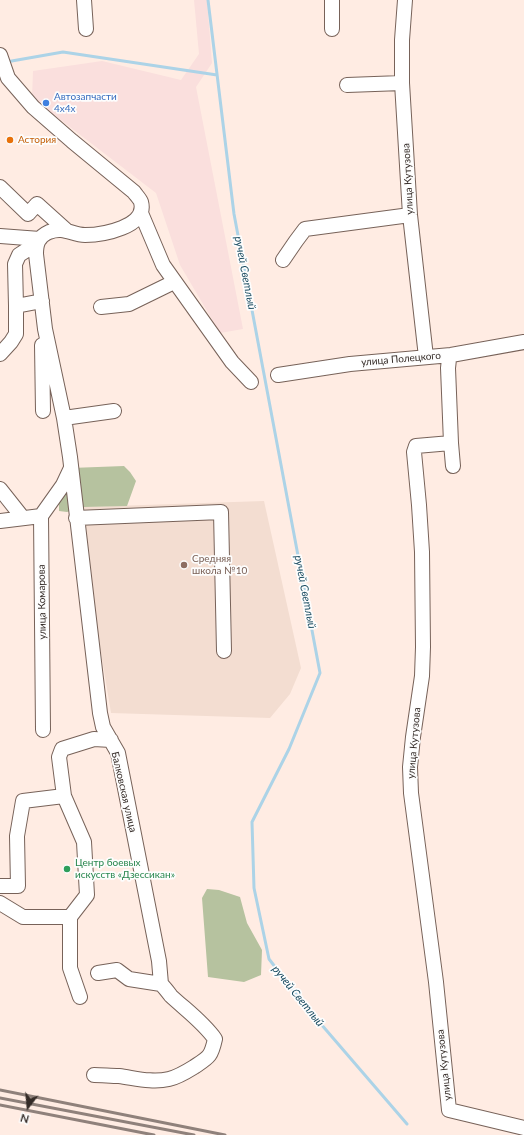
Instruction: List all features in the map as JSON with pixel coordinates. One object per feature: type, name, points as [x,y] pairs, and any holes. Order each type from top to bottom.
[{"type":"street","points":[[84,0],[86,29]]},
{"type":"street","points":[[332,0],[332,29]]},
{"type":"street","name":"улица Кутузова","points":[[405,0],[402,40],[402,83],[410,215],[426,357]]},
{"type":"street","points":[[0,55],[5,70],[12,82],[33,107],[134,192],[141,201],[141,213],[163,265],[232,362],[252,382]]},
{"type":"street","points":[[347,85],[402,83]]},
{"type":"street","points":[[0,187],[28,214],[37,204],[68,230]]},
{"type":"street","points":[[0,354],[16,334],[15,264],[19,255],[38,241],[44,234],[57,230],[68,230],[83,235],[99,234],[124,228],[135,221],[141,213]]},
{"type":"street","points":[[283,260],[305,229],[410,215]]},
{"type":"street","points":[[0,236],[38,241]]},
{"type":"street","points":[[38,241],[36,254],[45,329],[42,346],[42,411]]},
{"type":"street","points":[[101,307],[129,304],[174,282]]},
{"type":"street","points":[[16,306],[42,301]]},
{"type":"street","name":"Балковская улица","points":[[45,329],[64,418],[84,569],[100,713],[103,727],[118,753],[159,961],[161,984]]},
{"type":"street","name":"улица Полецкого","points":[[278,375],[350,364],[451,355],[524,342]]},
{"type":"street","points":[[451,355],[448,368],[451,443],[454,466]]},
{"type":"street","points":[[64,418],[114,411]]},
{"type":"street","name":"улица Кутузова","points":[[451,443],[416,446],[414,452],[422,552],[423,647],[422,676],[410,767],[411,793],[436,982],[449,1110],[524,1128]]},
{"type":"street","points":[[0,521],[41,516],[63,485],[71,468]]},
{"type":"street","points":[[0,489],[23,518]]},
{"type":"street","points":[[76,512],[221,512],[224,651]]},
{"type":"street","name":"улица Комарова","points":[[41,516],[43,730]]},
{"type":"street","points":[[80,997],[70,968],[70,917],[87,895],[84,842],[64,796],[59,757],[62,749],[94,739],[111,740]]},
{"type":"street","points":[[0,886],[18,886],[17,836],[23,801],[64,796]]},
{"type":"street","points":[[0,903],[23,917],[70,917]]},
{"type":"street","points":[[94,1075],[119,1076],[157,1081],[169,1079],[179,1076],[206,1059],[212,1053],[216,1039],[209,1030],[180,1002],[170,995],[161,984],[129,979],[117,970],[98,973]]},
{"type":"shaded area","points":[[194,0],[207,0],[212,63],[196,87],[243,329],[220,333],[180,265],[156,193],[32,98],[33,71],[102,61],[181,80],[199,54]]},
{"type":"shaded area","name":"Средняя школа №10","points":[[264,501],[301,668],[290,694],[270,718],[111,713],[96,623],[84,507]]},
{"type":"green space","points":[[124,466],[136,481],[127,506],[84,507],[67,512],[59,511],[59,502],[71,468]]},
{"type":"green space","points":[[207,889],[219,890],[240,897],[247,923],[262,950],[261,975],[244,982],[208,977],[202,898]]},
{"type":"waterway","name":"ручей Светлый","points":[[208,0],[234,214],[320,673],[289,749],[252,822],[254,888],[269,959],[302,1002],[407,1124]]},
{"type":"waterway","points":[[6,62],[63,52],[217,75]]},
{"type":"railway","points":[[0,1090],[225,1135]]},
{"type":"railway","points":[[0,1098],[194,1135]]},
{"type":"railway","points":[[0,1105],[154,1135]]},
{"type":"place","name":"Автозапчасти 4х4х","points":[[46,103]]},
{"type":"place","name":"Астория","points":[[10,140]]},
{"type":"place","name":"Средняя школа №10","points":[[184,565]]},
{"type":"place","name":"Центр боевых искусств «Дзессикан»","points":[[67,869]]}]
